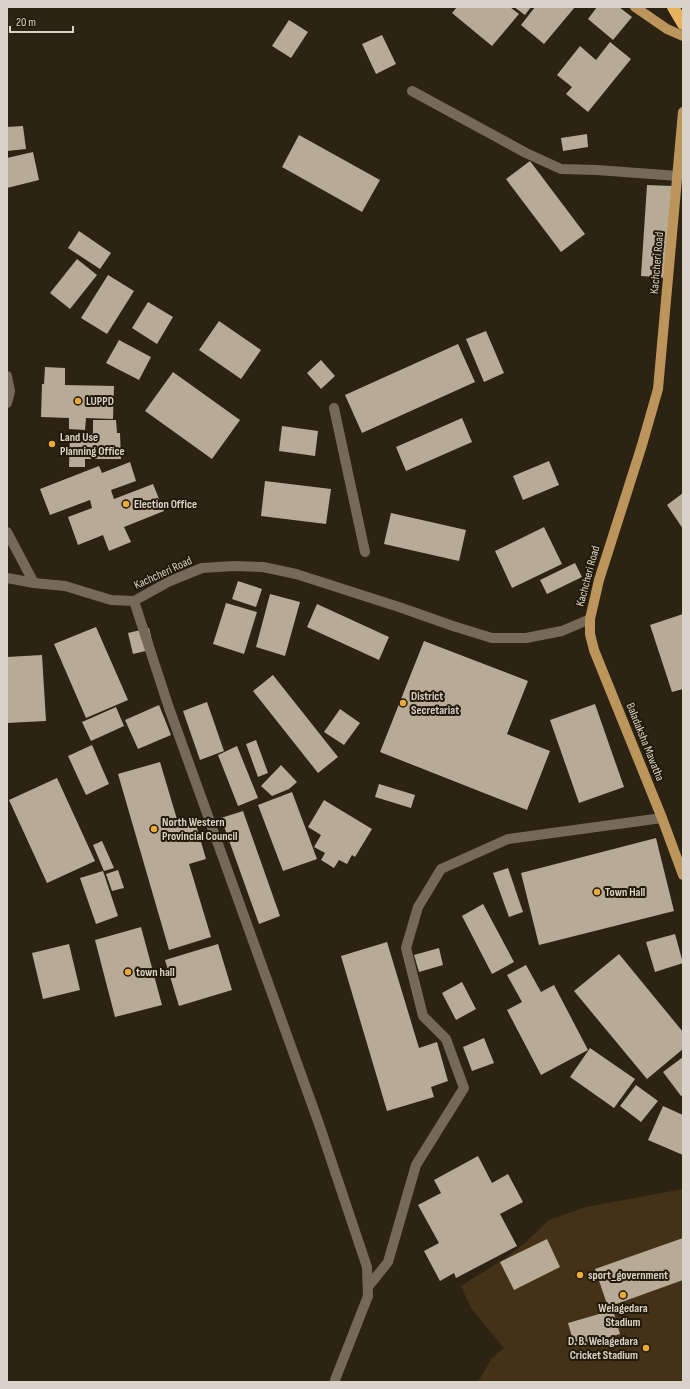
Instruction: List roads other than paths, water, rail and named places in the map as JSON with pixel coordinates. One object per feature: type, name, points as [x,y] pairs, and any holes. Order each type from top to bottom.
[{"type":"highway","points":[[673,7],[683,24]]},
{"type":"main road","points":[[635,7],[667,29],[683,36]]},
{"type":"main road","name":"Kachcheri Road","points":[[590,618],[599,580],[642,445],[658,389],[683,112]]},
{"type":"main road","name":"Baladaksha Mawatha","points":[[590,618],[590,634],[594,650],[662,818],[683,875]]},
{"type":"street","points":[[412,91],[526,153],[561,169],[678,176]]},
{"type":"street","points":[[7,376],[10,391],[7,403]]},
{"type":"street","points":[[334,408],[365,552]]},
{"type":"street","points":[[7,532],[34,583]]},
{"type":"street","name":"Kachcheri Road","points":[[7,578],[34,583],[65,586],[112,600],[134,601],[170,582],[202,568],[234,566],[263,567],[296,574],[492,638],[526,638],[562,631],[590,618]]},
{"type":"street","points":[[134,601],[170,708],[319,1124],[367,1268],[368,1296],[335,1380]]},
{"type":"street","points":[[368,1287],[388,1262],[416,1165],[464,1088],[446,1039],[423,1016],[406,948],[418,907],[442,869],[508,839],[662,818]]},
{"type":"place","name":"LUPPD","points":[[78,401]]},
{"type":"place","name":"Land Use Planning Office","points":[[52,444]]},
{"type":"place","name":"Election Office","points":[[126,504]]},
{"type":"place","name":"District Secretariat","points":[[403,703]]},
{"type":"place","name":"North Western Provincial Council","points":[[154,829]]},
{"type":"place","name":"Town Hall","points":[[597,892]]},
{"type":"place","name":"town hall","points":[[128,972]]},
{"type":"place","name":"sport_government","points":[[580,1275]]},
{"type":"place","name":"Welagedara Stadium","points":[[623,1295]]},
{"type":"place","name":"D. B. Welagedara Cricket Stadium","points":[[646,1348]]}]
